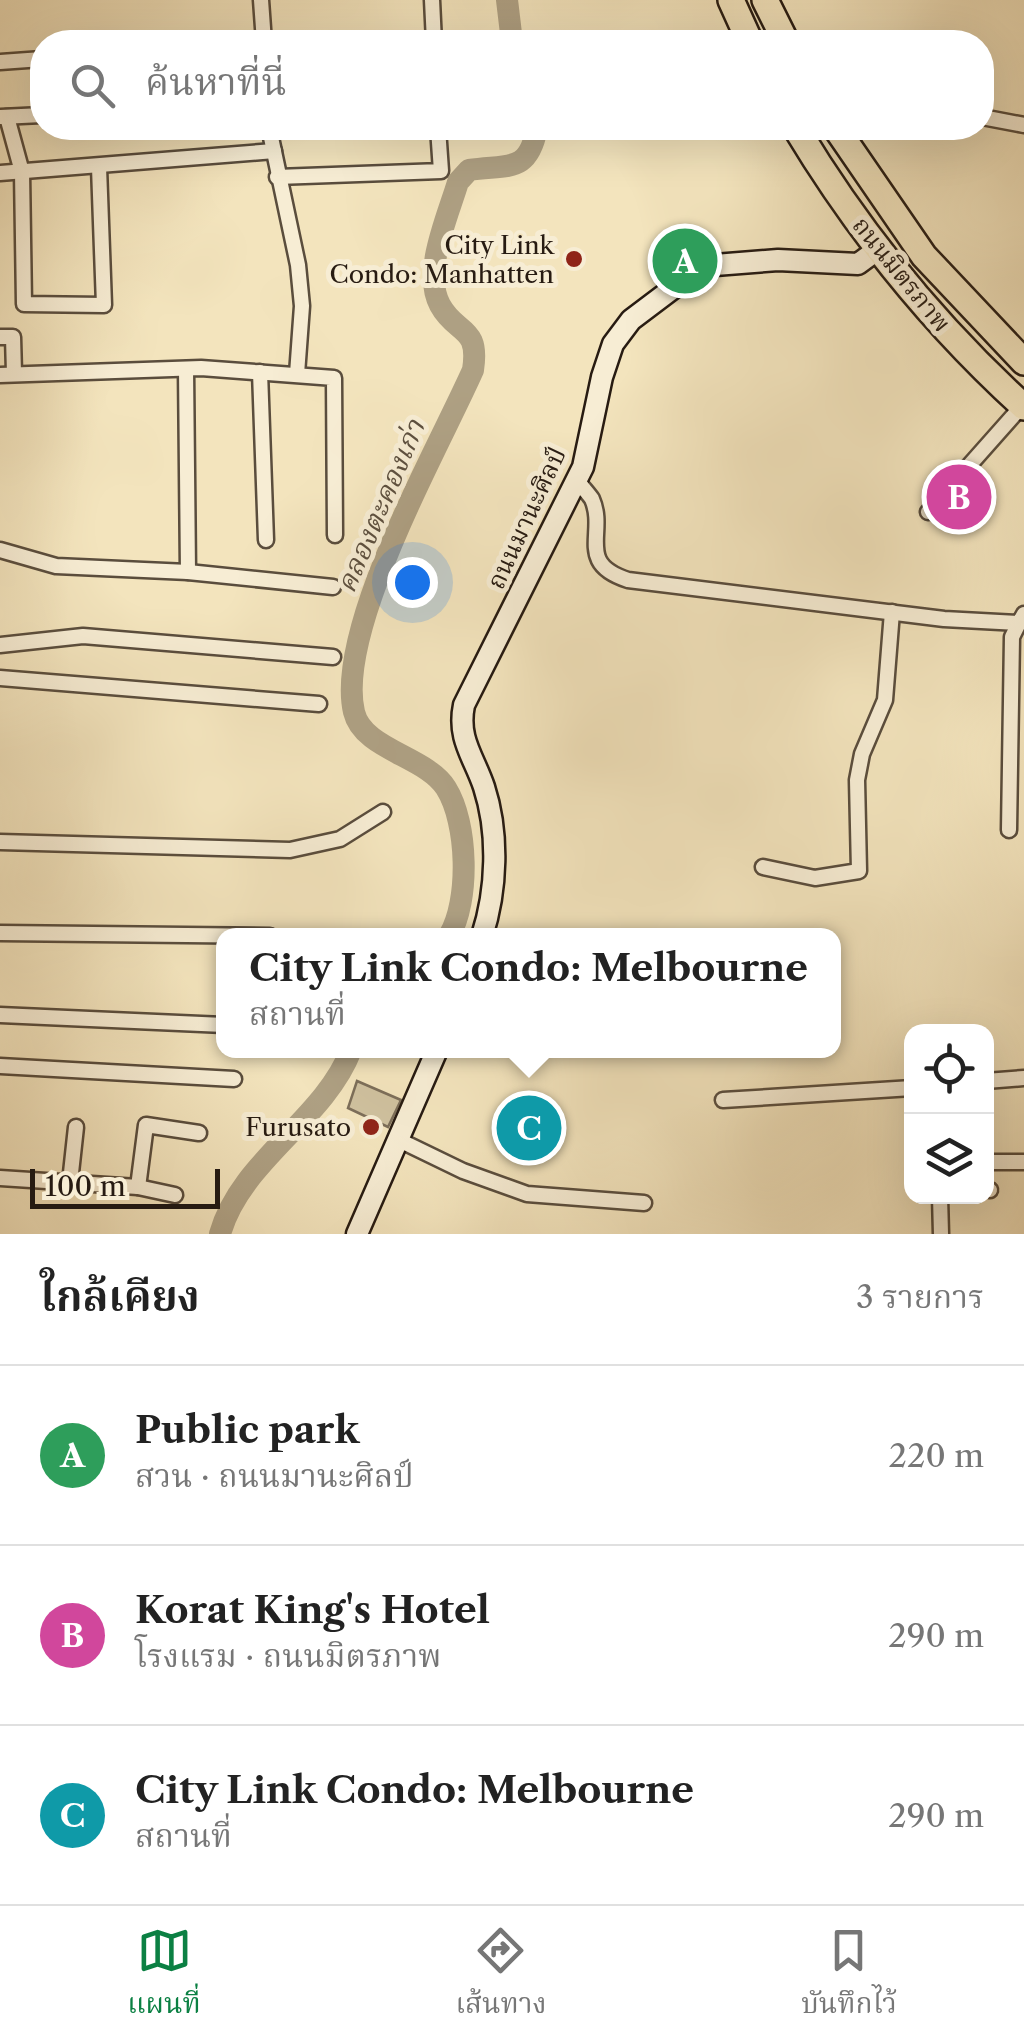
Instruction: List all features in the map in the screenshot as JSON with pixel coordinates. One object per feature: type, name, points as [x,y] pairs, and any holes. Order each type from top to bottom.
[{"type":"highway","points":[[732,0],[745,30]]},
{"type":"highway","points":[[765,0],[780,30]]},
{"type":"highway","name":"ถนนมิตรภาพ","points":[[804,140],[878,250],[953,338],[1023,406]]},
{"type":"highway","name":"ถนนมิตรภาพ","points":[[844,140],[924,256],[1024,362]]},
{"type":"street","points":[[261,0],[263,30]]},
{"type":"street","points":[[432,0],[433,30]]},
{"type":"street","points":[[0,62],[30,60]]},
{"type":"street","points":[[30,116],[4,117],[22,172],[24,304],[104,305],[99,167]]},
{"type":"street","points":[[994,119],[1024,124]]},
{"type":"street","points":[[272,140],[298,265],[302,306],[297,374]]},
{"type":"street","points":[[277,177],[441,171],[439,140]]},
{"type":"street","points":[[0,173],[274,151]]},
{"type":"street","name":"ถนนมานะศิลป์","points":[[484,928],[494,876],[492,827],[484,788],[462,740],[464,705],[576,480],[613,344],[631,320],[656,300],[715,266],[778,260],[858,264],[878,250]]},
{"type":"street","points":[[0,337],[13,337],[7,374],[186,369],[334,378],[335,535]]},
{"type":"street","points":[[186,369],[188,572]]},
{"type":"street","points":[[260,372],[266,540]]},
{"type":"street","points":[[928,512],[1023,406]]},
{"type":"street","points":[[576,480],[593,502],[594,549],[604,569],[616,576],[892,612],[1021,618],[1012,637],[1009,830]]},
{"type":"street","points":[[0,550],[56,566],[188,572],[333,587]]},
{"type":"street","points":[[763,866],[815,878],[859,872],[857,780],[862,754],[885,700],[892,612]]},
{"type":"street","points":[[0,645],[83,636],[332,658]]},
{"type":"street","points":[[0,678],[320,704]]},
{"type":"street","points":[[0,842],[290,850],[340,839],[383,812]]},
{"type":"street","points":[[0,933],[216,935]]},
{"type":"street","points":[[0,1014],[216,1024]]},
{"type":"street","points":[[357,1234],[434,1058]]},
{"type":"street","points":[[0,1066],[234,1079]]},
{"type":"street","points":[[994,1080],[1024,1078]]},
{"type":"street","points":[[724,1100],[904,1089]]},
{"type":"street","points":[[138,1187],[146,1125],[199,1133]]},
{"type":"street","points":[[70,1182],[76,1127]]},
{"type":"street","points":[[399,1140],[463,1171],[527,1194],[644,1202]]},
{"type":"street","points":[[994,1162],[1024,1162]]},
{"type":"street","points":[[0,1178],[138,1187],[175,1195]]},
{"type":"street","points":[[940,1204],[941,1234]]},
{"type":"shaded area","points":[[704,243],[706,254],[680,268],[675,251]]},
{"type":"shaded area","points":[[357,1081],[401,1100],[388,1127],[348,1108]]},
{"type":"waterway","name":"คลองตะคองเก่า","points":[[507,0],[511,30]]},
{"type":"waterway","name":"คลองตะคองเก่า","points":[[453,928],[464,862],[453,803],[437,777],[382,744],[360,725],[354,712],[352,677],[360,635],[393,540],[473,370],[470,338],[446,315],[435,292],[438,244],[458,182],[469,170],[515,164],[528,153],[534,140]]},
{"type":"waterway","name":"คลองตะคองเก่า","points":[[220,1234],[245,1184],[322,1098],[347,1058]]},
{"type":"place","name":"City Link Condo: Manhatten","points":[[574,259]]},
{"type":"place","name":"Public park","points":[[685,261]]},
{"type":"place","name":"Korat King's Hotel","points":[[959,497]]},
{"type":"place","name":"Furusato","points":[[371,1127]]},
{"type":"place","name":"City Link Condo: Melbourne","points":[[529,1128]]}]
